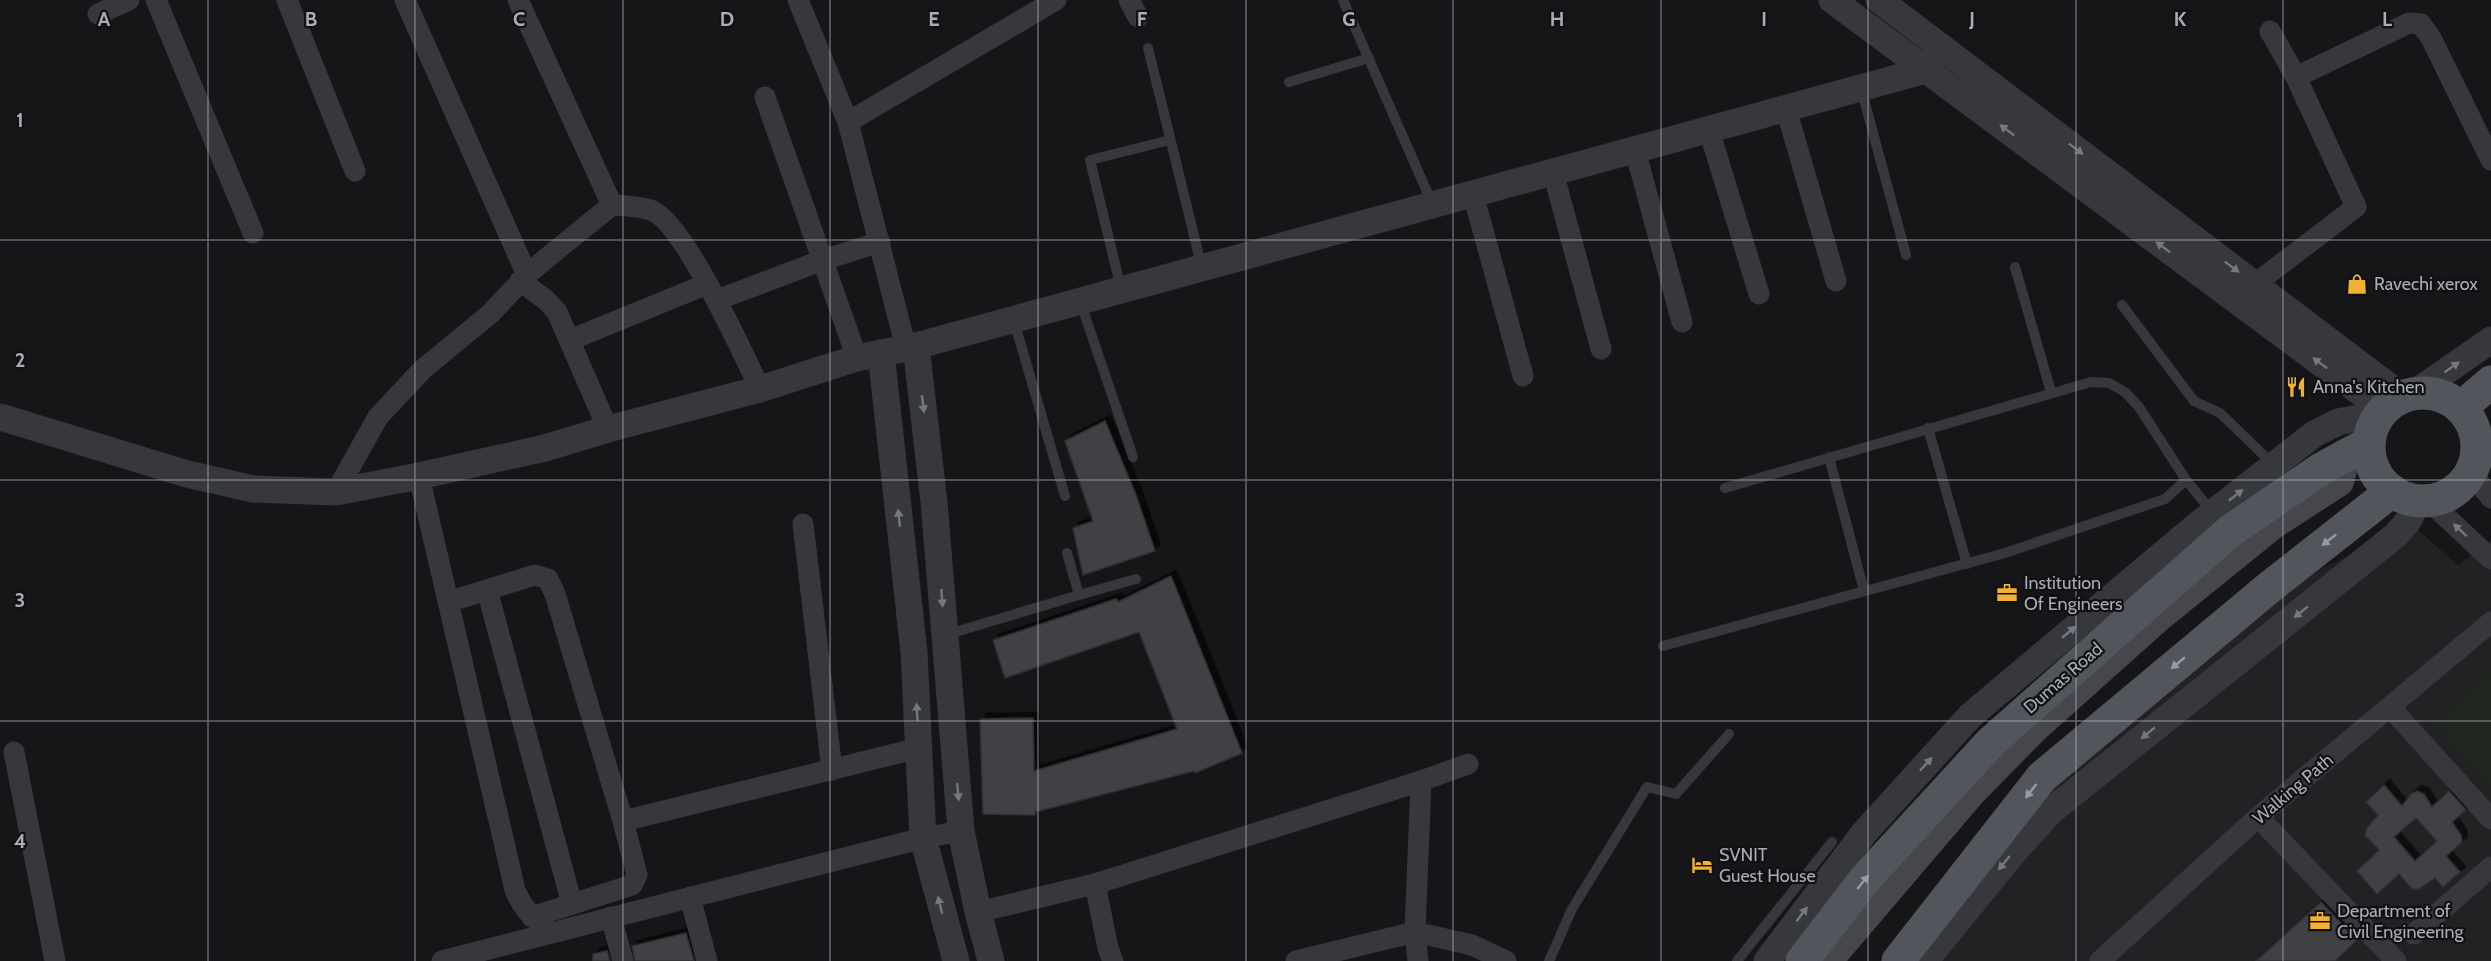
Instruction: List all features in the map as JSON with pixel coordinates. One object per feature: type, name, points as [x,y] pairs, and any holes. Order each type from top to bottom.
[{"type":"main road","points":[[1851,961],[1994,794],[2037,748],[2168,631],[2284,540],[2345,501],[2446,496],[2460,487],[2478,442],[2491,382]]},
{"type":"main road","points":[[1826,961],[1970,792],[2035,726],[2158,616],[2273,523],[2338,481],[2382,419],[2439,395],[2478,442]]},
{"type":"main road","points":[[2382,419],[2371,461],[2379,478],[2404,497]]},
{"type":"main road","name":"Dumas Road","points":[[1802,961],[1865,879],[1991,741],[2230,531],[2382,419]]},
{"type":"main road","points":[[1898,961],[2042,777],[2271,586],[2404,497]]},
{"type":"street","points":[[98,14],[129,0]]},
{"type":"street","points":[[156,0],[253,233]]},
{"type":"street","points":[[287,0],[355,171]]},
{"type":"street","points":[[405,0],[523,278],[552,306],[570,340],[608,429]]},
{"type":"street","points":[[518,0],[612,205]]},
{"type":"street","points":[[848,122],[1056,0]]},
{"type":"street","points":[[1832,0],[2382,419]]},
{"type":"street","points":[[1879,0],[2255,285],[2382,419]]},
{"type":"street","points":[[804,2],[848,122],[880,242],[914,652],[923,838],[956,961]]},
{"type":"street","points":[[2296,77],[2409,23],[2421,24],[2431,38],[2491,160]]},
{"type":"street","points":[[2255,285],[2356,207],[2296,77],[2270,31]]},
{"type":"street","points":[[0,417],[209,479],[253,489],[336,492],[419,477],[545,448],[890,351],[1122,290],[1925,70],[1941,47]]},
{"type":"street","points":[[765,97],[823,260],[890,351],[934,502],[961,831],[991,961]]},
{"type":"street","points":[[1786,109],[1836,281]]},
{"type":"street","points":[[1709,130],[1759,294]]},
{"type":"street","points":[[1635,150],[1682,322]]},
{"type":"street","points":[[1553,172],[1600,349]]},
{"type":"street","points":[[1473,194],[1523,376]]},
{"type":"street","points":[[336,492],[378,417],[423,369],[490,314],[523,278],[612,205],[652,210],[667,220],[712,292],[760,389]]},
{"type":"street","points":[[570,340],[712,292],[880,242]]},
{"type":"street","points":[[1767,961],[1864,833],[1970,716],[2213,513],[2325,428],[2338,423],[2382,419],[2491,340]]},
{"type":"street","points":[[2478,442],[2491,498]]},
{"type":"street","points":[[419,477],[515,890],[521,905],[532,917],[552,931]]},
{"type":"street","points":[[2404,497],[2491,559]]},
{"type":"street","points":[[1925,961],[2013,853],[2051,811],[2397,535],[2410,520],[2414,509],[2404,497]]},
{"type":"street","points":[[803,524],[832,770]]},
{"type":"street","points":[[448,602],[535,575],[548,579],[555,594],[623,821],[637,875],[632,885],[532,917]]},
{"type":"street","points":[[487,590],[572,904]]},
{"type":"street","name":"Walking Path","points":[[2109,958],[2258,817],[2491,622]]},
{"type":"street","points":[[2390,707],[2491,819]]},
{"type":"street","points":[[623,821],[919,748]]},
{"type":"street","points":[[14,752],[55,961]]},
{"type":"street","points":[[978,912],[1095,884],[1468,764]]},
{"type":"street","points":[[1418,961],[1415,932],[1421,781]]},
{"type":"street","points":[[2258,817],[2396,961]]},
{"type":"street","points":[[442,961],[494,954],[552,931],[923,838],[961,831]]},
{"type":"street","points":[[2414,934],[2491,867]]},
{"type":"street","points":[[1095,884],[1108,948],[1113,961]]},
{"type":"street","points":[[690,897],[707,961]]},
{"type":"street","points":[[611,917],[623,961]]},
{"type":"street","points":[[1296,961],[1415,932],[1472,945],[1506,961]]},
{"type":"lane","points":[[1344,0],[1433,205]]},
{"type":"lane","points":[[1148,48],[1202,268]]},
{"type":"lane","points":[[1289,82],[1369,58]]},
{"type":"lane","points":[[1861,88],[1906,255]]},
{"type":"lane","points":[[1122,290],[1090,160],[1170,140]]},
{"type":"lane","points":[[2015,267],[2051,392]]},
{"type":"lane","points":[[1080,301],[1133,457]]},
{"type":"lane","points":[[2122,305],[2194,401],[2220,413],[2274,465]]},
{"type":"lane","points":[[1014,319],[1065,496]]},
{"type":"lane","points":[[1725,488],[2091,382],[2109,383],[2125,392],[2139,407],[2186,480],[2213,513]]},
{"type":"lane","points":[[1929,428],[1967,564]]},
{"type":"lane","points":[[1829,457],[1864,591]]},
{"type":"lane","points":[[1663,646],[2005,554],[2165,499],[2186,480]]},
{"type":"lane","points":[[1067,553],[1079,595]]},
{"type":"lane","points":[[945,635],[1136,579]]},
{"type":"lane","points":[[1549,961],[1572,909],[1647,787],[1676,794],[1729,734]]},
{"type":"lane","points":[[1737,961],[1832,842]]},
{"type":"shaded area","points":[[2411,524],[2458,565],[2491,540],[2491,961],[1897,961],[2047,783],[2282,589]]},
{"type":"shaded area","points":[[2487,670],[2491,674],[2491,789],[2434,724]]},
{"type":"building","points":[[1105,421],[1136,495],[1155,551],[1083,575],[1073,528],[1093,521],[1065,441]]},
{"type":"building","points":[[1171,576],[1242,753],[1195,773],[1194,771],[1035,812],[1035,815],[983,814],[980,719],[1033,718],[1034,771],[1177,729],[1139,632],[1005,678],[993,640],[1116,599],[1118,602]]},
{"type":"building","points":[[2384,785],[2402,806],[2411,794],[2417,791],[2424,794],[2432,807],[2449,791],[2466,810],[2452,822],[2461,835],[2462,842],[2446,856],[2460,872],[2443,887],[2435,878],[2419,889],[2412,889],[2399,874],[2377,894],[2357,871],[2379,850],[2365,835],[2367,828],[2378,815],[2366,802]],"holes":[[[2416,818],[2437,841],[2415,861],[2394,837]]]},
{"type":"building","name":"Department of Civil Engineering","points":[[2321,902],[2357,940],[2335,961],[2256,961]]},
{"type":"building","points":[[686,933],[694,961],[635,961],[632,946]]},
{"type":"building","points":[[607,951],[610,961],[593,961],[593,954]]},
{"type":"place","name":"Ravechi xerox","points":[[2357,284]]},
{"type":"place","name":"Anna's Kitchen","points":[[2296,387]]},
{"type":"place","name":"Institution Of Engineers","points":[[2007,593]]},
{"type":"place","name":"SVNIT Guest House","points":[[1702,865]]},
{"type":"place","name":"Department of Civil Engineering","points":[[2320,921]]}]
